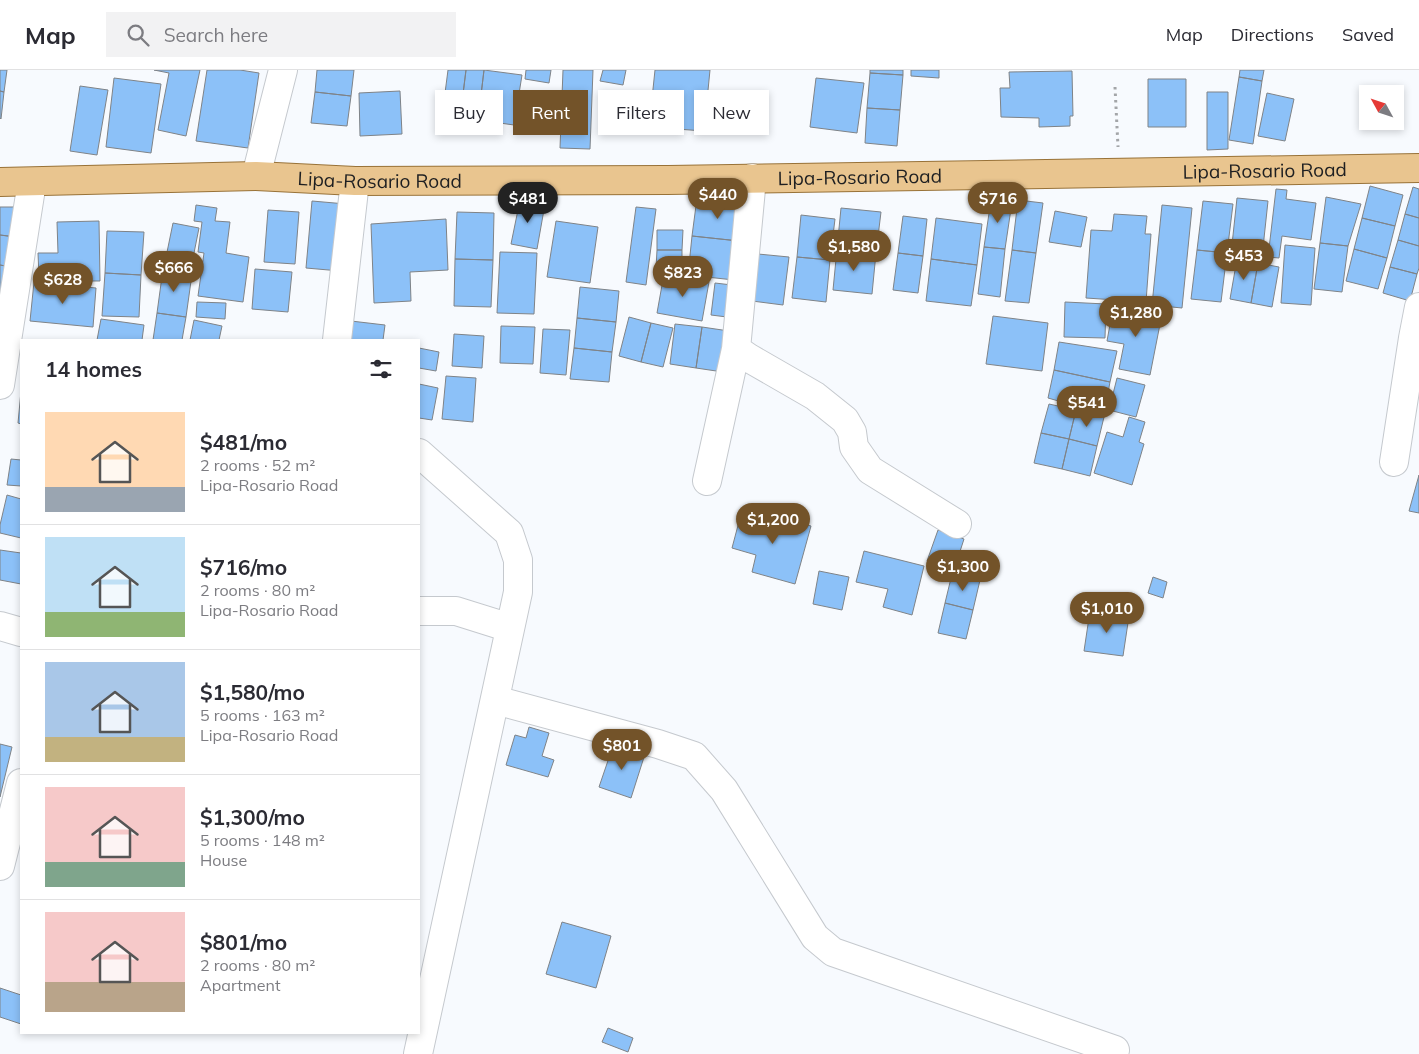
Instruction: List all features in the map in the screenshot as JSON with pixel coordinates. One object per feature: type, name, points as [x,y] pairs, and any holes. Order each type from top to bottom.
[{"type":"main road","name":"Lipa-Rosario Road","points":[[0,182],[256,176],[355,181],[752,178],[1419,168]]},
{"type":"street","points":[[256,176],[283,70]]},
{"type":"street","points":[[707,481],[736,349],[752,178]]},
{"type":"street","points":[[337,339],[355,181]]},
{"type":"street","points":[[0,385],[32,182]]},
{"type":"street","points":[[1394,462],[1412,338],[1419,307]]},
{"type":"street","points":[[736,349],[815,396],[845,420],[852,432],[854,447],[870,470],[956,524]]},
{"type":"street","points":[[418,1054],[518,592],[518,560],[509,533],[420,454]]},
{"type":"street","points":[[420,611],[456,611],[510,628]]},
{"type":"street","points":[[0,626],[20,632]]},
{"type":"street","points":[[495,700],[658,744],[694,756],[724,790],[815,937],[833,952],[1115,1050]]},
{"type":"street","points":[[0,866],[20,787]]},
{"type":"path","points":[[1115,87],[1120,172]]},
{"type":"building","points":[[0,70],[7,70],[4,92],[0,91]]},
{"type":"building","points":[[154,70],[200,70],[186,136],[158,130],[169,73]]},
{"type":"building","points":[[207,70],[240,70],[259,73],[248,148],[196,141]]},
{"type":"building","points":[[317,70],[354,70],[351,96],[315,92]]},
{"type":"building","points":[[448,70],[466,70],[464,90],[445,90]]},
{"type":"building","points":[[466,70],[484,70],[482,90],[464,90]]},
{"type":"building","points":[[484,70],[522,75],[520,90],[513,90],[513,125],[503,123],[503,90],[482,90]]},
{"type":"building","points":[[526,70],[551,70],[549,83],[525,79]]},
{"type":"building","points":[[563,70],[593,70],[590,149],[560,148],[560,135],[588,135],[588,90],[562,90]]},
{"type":"building","points":[[603,70],[626,70],[623,85],[600,81]]},
{"type":"building","points":[[655,70],[710,70],[708,90],[694,90],[694,130],[684,130],[684,90],[653,90]]},
{"type":"building","points":[[870,70],[903,70],[903,75],[870,73]]},
{"type":"building","points":[[911,70],[939,70],[939,78],[911,76]]},
{"type":"building","points":[[1240,70],[1264,70],[1262,81],[1239,77]]},
{"type":"building","points":[[1072,71],[1073,116],[1070,116],[1070,126],[1039,127],[1039,118],[1001,117],[1000,88],[1010,88],[1009,72]]},
{"type":"building","points":[[870,73],[903,75],[900,110],[867,108]]},
{"type":"building","points":[[1239,77],[1262,81],[1253,144],[1229,140]]},
{"type":"building","points":[[114,78],[161,84],[151,153],[106,147]]},
{"type":"building","points":[[816,78],[864,83],[857,133],[810,127]]},
{"type":"building","points":[[1148,79],[1186,79],[1186,127],[1148,127]]},
{"type":"building","points":[[80,86],[108,90],[97,155],[70,151]]},
{"type":"building","points":[[0,91],[4,92],[1,119],[0,118]]},
{"type":"building","points":[[400,91],[402,134],[360,136],[359,93]]},
{"type":"building","points":[[315,92],[351,96],[347,126],[311,123]]},
{"type":"building","points":[[1207,92],[1228,92],[1228,149],[1207,150]]},
{"type":"building","points":[[1267,93],[1294,99],[1285,141],[1258,136]]},
{"type":"building","points":[[867,108],[900,110],[897,146],[865,143]]},
{"type":"building","points":[[1370,186],[1403,195],[1395,226],[1362,218]]},
{"type":"building","points":[[1413,187],[1419,189],[1419,218],[1405,214]]},
{"type":"building","points":[[1276,189],[1287,190],[1286,199],[1316,203],[1311,240],[1282,236],[1279,258],[1268,257]]},
{"type":"building","points":[[1326,197],[1361,204],[1348,246],[1320,243]]},
{"type":"building","points":[[697,198],[743,203],[739,241],[692,236]]},
{"type":"building","points":[[1237,198],[1268,201],[1262,257],[1231,254]]},
{"type":"building","points":[[520,200],[545,204],[537,249],[511,244]]},
{"type":"building","points":[[991,200],[1012,202],[1005,249],[984,247]]},
{"type":"building","points":[[1018,200],[1043,203],[1036,253],[1012,250]]},
{"type":"building","points":[[312,201],[346,204],[340,271],[306,268]]},
{"type":"building","points":[[1203,201],[1233,204],[1227,253],[1197,250]]},
{"type":"building","points":[[196,205],[217,208],[215,221],[230,222],[226,253],[249,257],[243,302],[198,296],[204,253],[198,252],[202,222],[194,221]]},
{"type":"building","points":[[1162,205],[1192,208],[1182,308],[1152,305]]},
{"type":"building","points":[[0,207],[20,207],[16,237],[0,235]]},
{"type":"building","points":[[636,207],[656,209],[646,285],[626,282]]},
{"type":"building","points":[[841,208],[881,212],[876,253],[837,249]]},
{"type":"building","points":[[268,210],[299,212],[295,264],[264,262]]},
{"type":"building","points":[[1055,211],[1087,217],[1081,247],[1049,242]]},
{"type":"building","points":[[457,212],[494,213],[493,260],[455,259]]},
{"type":"building","points":[[1114,214],[1147,216],[1145,234],[1151,234],[1146,302],[1086,298],[1091,230],[1112,231]]},
{"type":"building","points":[[1405,214],[1419,218],[1419,246],[1398,240]]},
{"type":"building","points":[[801,215],[835,219],[830,260],[797,257]]},
{"type":"building","points":[[903,216],[927,219],[923,256],[898,253]]},
{"type":"building","points":[[936,218],[982,224],[977,265],[931,259]]},
{"type":"building","points":[[1362,218],[1395,226],[1387,258],[1354,249]]},
{"type":"building","points":[[446,219],[448,270],[410,272],[411,301],[374,303],[371,224]]},
{"type":"building","points":[[99,221],[100,281],[58,281],[57,276],[39,277],[38,253],[58,253],[57,222]]},
{"type":"building","points":[[556,221],[598,227],[590,283],[547,277]]},
{"type":"building","points":[[173,223],[199,228],[191,268],[165,262]]},
{"type":"building","points":[[657,230],[683,230],[682,250],[657,250]]},
{"type":"building","points":[[107,231],[144,232],[141,275],[105,273]]},
{"type":"building","points":[[0,235],[16,237],[11,267],[0,265]]},
{"type":"building","points":[[692,236],[739,241],[734,280],[688,275]]},
{"type":"building","points":[[1398,240],[1419,246],[1419,268],[1417,274],[1390,267]]},
{"type":"building","points":[[1320,243],[1348,246],[1342,292],[1314,289]]},
{"type":"building","points":[[1285,245],[1315,248],[1311,305],[1281,303]]},
{"type":"building","points":[[984,247],[1005,249],[1000,297],[978,294]]},
{"type":"building","points":[[837,249],[876,253],[872,294],[833,290]]},
{"type":"building","points":[[1354,249],[1387,258],[1378,289],[1346,281]]},
{"type":"building","points":[[657,250],[682,250],[682,270],[656,269]]},
{"type":"building","points":[[1012,250],[1036,253],[1029,303],[1005,301]]},
{"type":"building","points":[[1197,250],[1227,253],[1221,302],[1191,299]]},
{"type":"building","points":[[500,252],[537,253],[534,314],[497,313]]},
{"type":"building","points":[[898,253],[923,256],[918,293],[893,290]]},
{"type":"building","points":[[758,254],[789,257],[783,305],[752,301]]},
{"type":"building","points":[[797,257],[830,260],[826,302],[792,298]]},
{"type":"building","points":[[455,259],[493,260],[491,307],[454,306]]},
{"type":"building","points":[[931,259],[977,265],[971,306],[926,301]]},
{"type":"building","points":[[1237,259],[1258,263],[1251,303],[1230,299]]},
{"type":"building","points":[[1258,263],[1279,267],[1272,307],[1251,303]]},
{"type":"building","points":[[0,265],[11,267],[7,296],[0,296]]},
{"type":"building","points":[[1390,267],[1417,274],[1410,301],[1383,293]]},
{"type":"building","points":[[163,269],[192,274],[186,317],[157,313]]},
{"type":"building","points":[[255,269],[292,272],[288,312],[252,309]]},
{"type":"building","points":[[105,273],[141,275],[139,317],[102,316]]},
{"type":"building","points":[[664,274],[709,282],[702,321],[657,313]]},
{"type":"building","points":[[34,282],[96,288],[93,327],[30,321]]},
{"type":"building","points":[[715,283],[732,285],[727,317],[711,315]]},
{"type":"building","points":[[580,287],[619,291],[616,322],[577,318]]},
{"type":"building","points":[[197,302],[226,303],[225,319],[196,317]]},
{"type":"building","points":[[1065,302],[1106,304],[1105,338],[1064,337]]},
{"type":"building","points":[[1113,308],[1132,312],[1133,308],[1162,314],[1150,375],[1119,369],[1124,344],[1107,341]]},
{"type":"building","points":[[157,313],[186,317],[182,339],[153,339]]},
{"type":"building","points":[[993,316],[1048,323],[1042,371],[986,364]]},
{"type":"building","points":[[629,317],[651,323],[641,362],[619,356]]},
{"type":"building","points":[[577,318],[616,322],[612,352],[574,348]]},
{"type":"building","points":[[101,319],[144,325],[142,339],[97,339]]},
{"type":"building","points":[[194,320],[222,326],[219,339],[190,339]]},
{"type":"building","points":[[351,321],[385,325],[383,339],[349,339]]},
{"type":"building","points":[[651,323],[673,328],[663,367],[641,362]]},
{"type":"building","points":[[675,324],[702,327],[696,368],[670,364]]},
{"type":"building","points":[[501,326],[535,327],[533,364],[500,363]]},
{"type":"building","points":[[702,327],[729,331],[723,372],[696,368]]},
{"type":"building","points":[[543,329],[570,330],[566,375],[540,373]]},
{"type":"building","points":[[454,334],[484,336],[482,368],[452,366]]},
{"type":"building","points":[[1059,342],[1117,351],[1110,382],[1054,370]]},
{"type":"building","points":[[420,348],[439,352],[436,371],[420,368]]},
{"type":"building","points":[[574,348],[612,352],[609,382],[570,379]]},
{"type":"building","points":[[1054,370],[1110,382],[1104,414],[1048,398]]},
{"type":"building","points":[[446,376],[476,378],[473,422],[442,419]]},
{"type":"building","points":[[1117,378],[1145,385],[1136,417],[1109,410]]},
{"type":"building","points":[[420,384],[438,388],[432,420],[420,418]]},
{"type":"building","points":[[20,402],[20,424],[18,423]]},
{"type":"building","points":[[1049,404],[1076,410],[1069,439],[1041,433]]},
{"type":"building","points":[[1076,410],[1104,417],[1097,446],[1069,439]]},
{"type":"building","points":[[1129,417],[1145,422],[1139,442],[1144,444],[1132,485],[1094,473],[1107,432],[1123,437]]},
{"type":"building","points":[[1041,433],[1069,439],[1062,469],[1034,463]]},
{"type":"building","points":[[1069,439],[1097,446],[1090,476],[1062,469]]},
{"type":"building","points":[[11,459],[20,460],[20,486],[7,485]]},
{"type":"building","points":[[1419,475],[1419,513],[1409,511]]},
{"type":"building","points":[[7,495],[20,499],[20,538],[0,533]]},
{"type":"building","points":[[741,514],[765,521],[766,514],[811,526],[795,584],[752,572],[756,555],[732,548]]},
{"type":"building","points":[[938,530],[964,539],[954,570],[927,561]]},
{"type":"building","points":[[0,550],[20,553],[20,584],[0,580]]},
{"type":"building","points":[[864,551],[924,566],[912,615],[883,607],[888,589],[856,582]]},
{"type":"building","points":[[819,571],[849,577],[842,610],[813,604]]},
{"type":"building","points":[[952,574],[980,580],[973,610],[945,603]]},
{"type":"building","points":[[1153,577],[1167,582],[1163,598],[1148,593]]},
{"type":"building","points":[[945,603],[973,610],[966,639],[938,633]]},
{"type":"building","points":[[1090,611],[1129,616],[1123,656],[1084,651]]},
{"type":"building","points":[[529,727],[549,733],[542,756],[554,760],[548,777],[506,765],[515,735],[526,738]]},
{"type":"building","points":[[614,743],[645,754],[631,798],[599,787]]},
{"type":"building","points":[[0,744],[12,747],[0,797]]},
{"type":"building","points":[[562,922],[611,936],[596,988],[546,974]]},
{"type":"building","points":[[0,988],[20,995],[20,1024],[0,1017]]},
{"type":"building","points":[[608,1028],[633,1038],[628,1052],[602,1042]]}]
